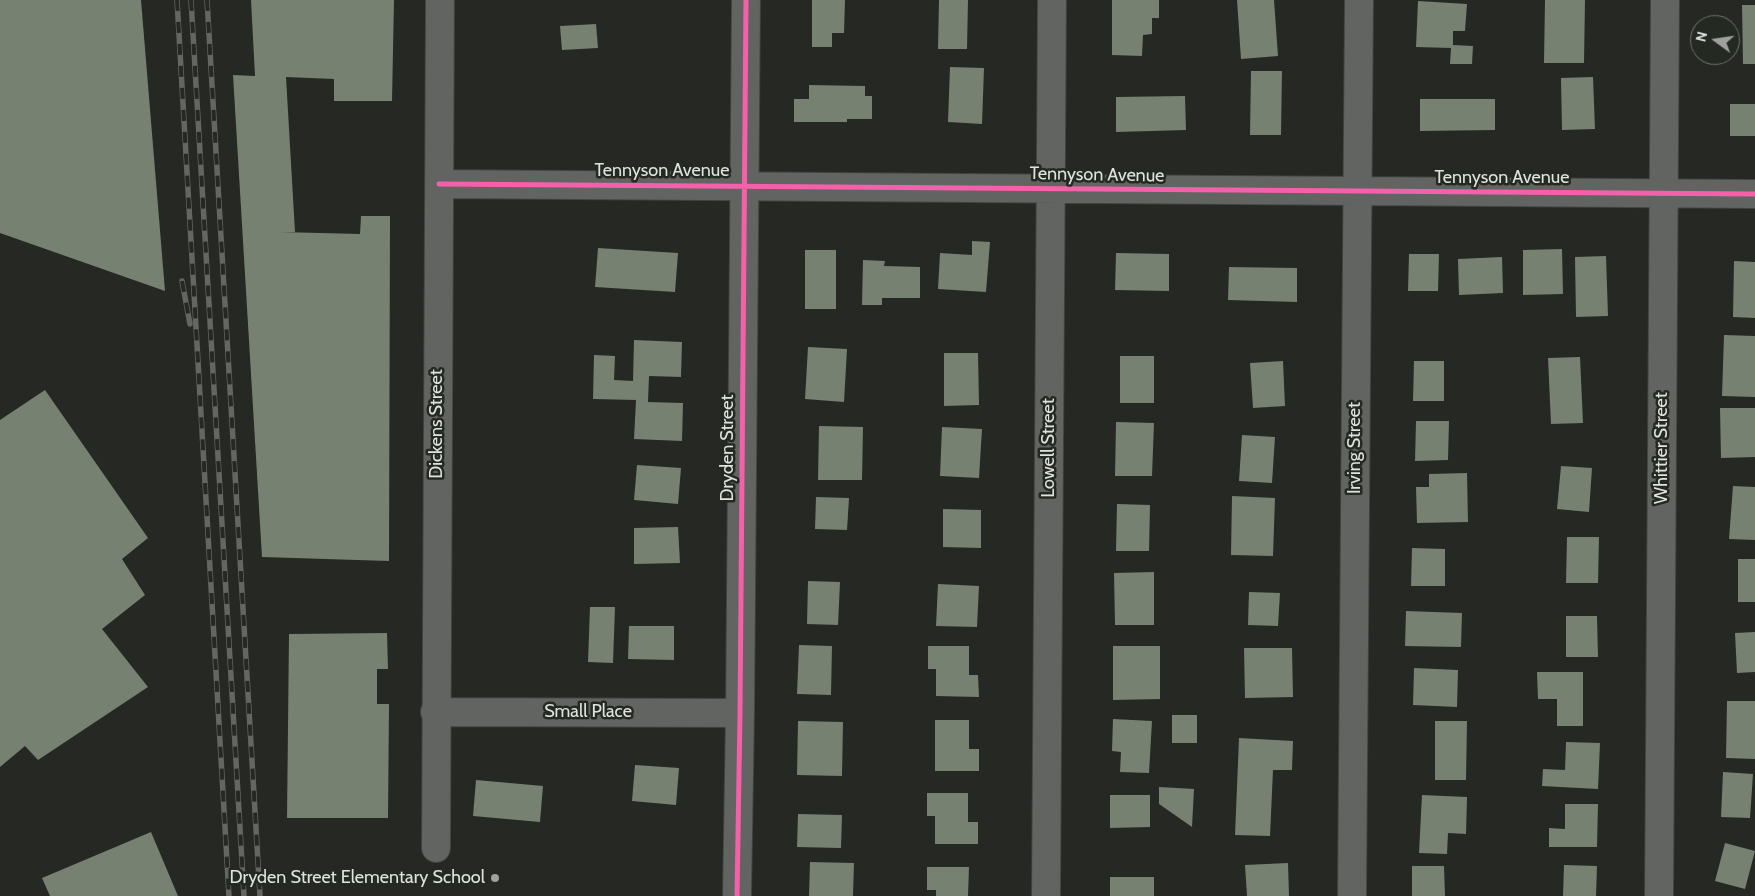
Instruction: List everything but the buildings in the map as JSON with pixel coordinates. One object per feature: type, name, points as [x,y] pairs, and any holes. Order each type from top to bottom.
[{"type":"street","name":"Dickens Street","points":[[436,848],[435,712],[440,0]]},
{"type":"street","name":"Dryden Street","points":[[737,896],[746,0]]},
{"type":"street","name":"Lowell Street","points":[[1046,896],[1052,0]]},
{"type":"street","name":"Irving Street","points":[[1352,896],[1359,0]]},
{"type":"street","name":"Whittier Street","points":[[1658,896],[1666,0]]},
{"type":"street","name":"Tennyson Avenue","points":[[439,184],[1755,194]]},
{"type":"street","name":"Small Place","points":[[435,712],[740,713]]},
{"type":"railway","points":[[177,0],[229,896]]},
{"type":"railway","points":[[191,0],[244,896]]},
{"type":"railway","points":[[207,0],[260,896]]},
{"type":"railway","points":[[182,281],[190,324]]},
{"type":"cycle path","points":[[737,896],[746,0]]},
{"type":"cycle path","points":[[439,184],[1755,194]]},
{"type":"place","name":"Dryden Street Elementary School","points":[[495,878]]}]
